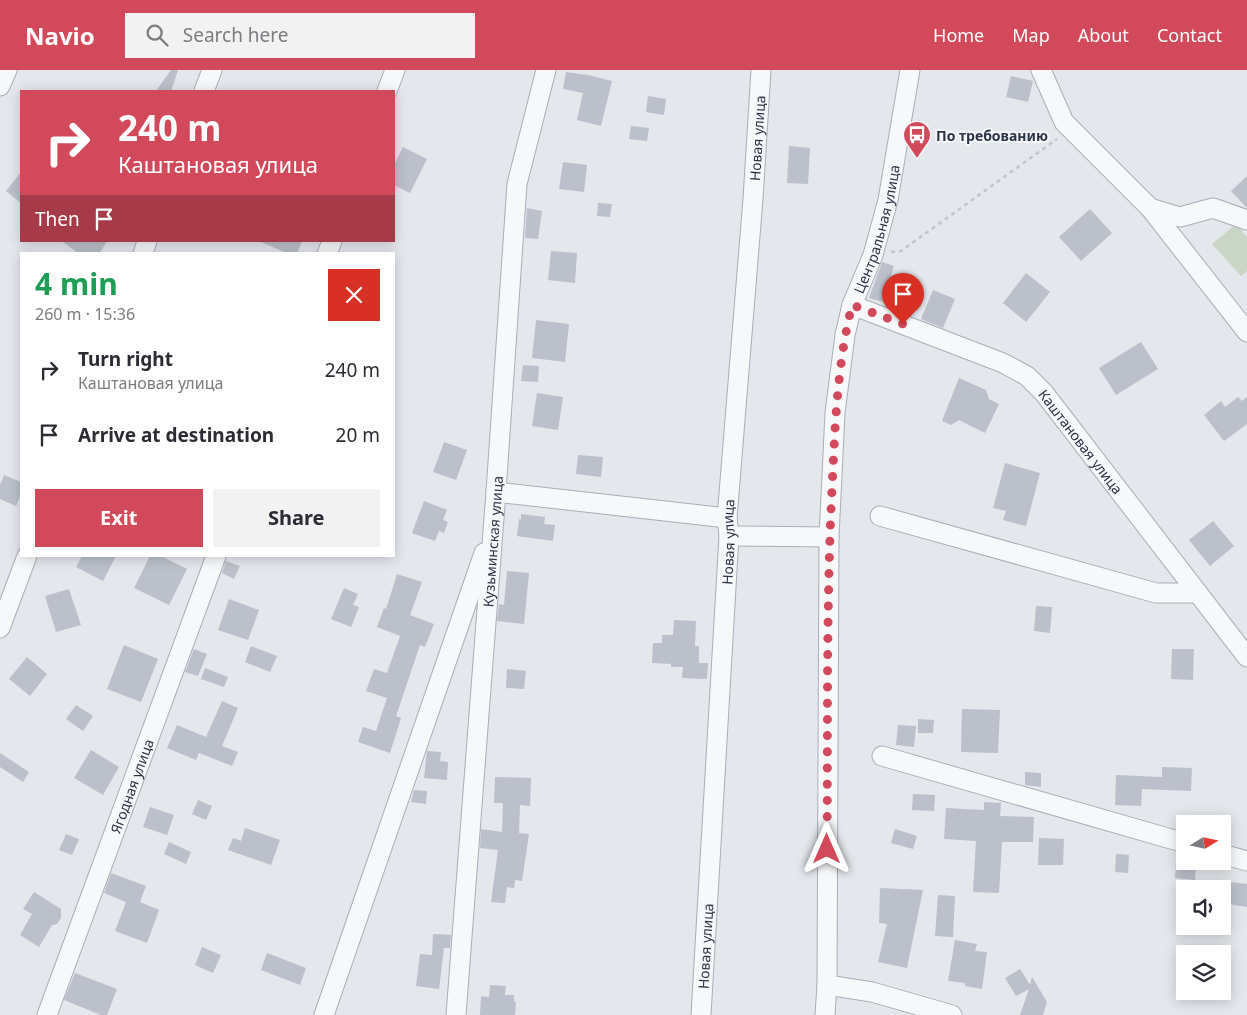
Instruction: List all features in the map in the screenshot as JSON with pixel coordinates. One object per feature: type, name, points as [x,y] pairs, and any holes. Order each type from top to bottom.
[{"type":"street","points":[[0,86],[7,70]]},
{"type":"street","points":[[204,90],[212,70]]},
{"type":"street","points":[[387,90],[395,70]]},
{"type":"street","name":"Кузьминская улица","points":[[456,1015],[496,492],[516,184],[546,70]]},
{"type":"street","name":"Новая улица","points":[[701,1015],[728,527],[761,70]]},
{"type":"street","name":"Центральная улица","points":[[825,1015],[829,537],[835,413],[845,335],[852,305],[873,255],[888,200],[910,70]]},
{"type":"street","points":[[1041,70],[1064,122],[1070,130],[1150,208],[1247,332]]},
{"type":"street","points":[[1150,208],[1180,218],[1213,208],[1247,220]]},
{"type":"street","name":"Каштановая улица","points":[[852,305],[1003,363],[1027,376],[1044,393],[1247,657]]},
{"type":"street","points":[[496,492],[728,527],[829,537]]},
{"type":"street","points":[[880,516],[1156,593],[1198,593]]},
{"type":"street","points":[[324,1015],[493,529]]},
{"type":"street","points":[[0,628],[27,557]]},
{"type":"street","name":"Ягодная улица","points":[[47,1015],[216,557]]},
{"type":"street","points":[[882,756],[1176,840]]},
{"type":"street","points":[[1231,856],[1247,860]]},
{"type":"street","points":[[826,985],[872,992],[952,1015]]},
{"type":"path","points":[[873,255],[901,250],[1070,130]]},
{"type":"green space","points":[[1236,224],[1247,237],[1247,271],[1241,276],[1212,244]]},
{"type":"building","points":[[171,70],[178,70],[171,90],[157,90]]},
{"type":"building","points":[[566,72],[612,81],[601,126],[577,120],[583,93],[563,89]]},
{"type":"building","points":[[1011,76],[1033,81],[1028,102],[1006,97]]},
{"type":"building","points":[[648,96],[666,99],[664,115],[646,112]]},
{"type":"building","points":[[631,126],[649,128],[647,141],[629,139]]},
{"type":"building","points":[[789,146],[810,148],[808,184],[787,183]]},
{"type":"building","points":[[403,147],[427,159],[410,193],[395,186],[395,163]]},
{"type":"building","points":[[563,162],[587,165],[584,192],[559,189]]},
{"type":"building","points":[[20,173],[20,202],[6,191]]},
{"type":"building","points":[[1247,176],[1247,208],[1231,191]]},
{"type":"building","points":[[598,203],[612,204],[610,217],[597,216]]},
{"type":"building","points":[[527,208],[542,211],[538,239],[525,238]]},
{"type":"building","points":[[1090,209],[1112,233],[1081,261],[1059,237]]},
{"type":"building","points":[[63,242],[106,242],[100,252],[76,252]]},
{"type":"building","points":[[261,242],[302,242],[298,252],[284,252]]},
{"type":"building","points":[[551,251],[577,253],[575,283],[548,280]]},
{"type":"building","points":[[882,262],[894,266],[883,302],[869,298]]},
{"type":"building","points":[[1026,273],[1050,292],[1026,322],[1003,303]]},
{"type":"building","points":[[933,290],[955,299],[943,328],[921,319]]},
{"type":"building","points":[[536,320],[569,324],[565,362],[532,358]]},
{"type":"building","points":[[1141,342],[1158,369],[1116,395],[1099,368]]},
{"type":"building","points":[[523,365],[539,366],[538,382],[521,381]]},
{"type":"building","points":[[959,378],[986,390],[989,399],[999,404],[985,433],[959,420],[951,425],[942,421]]},
{"type":"building","points":[[537,393],[563,397],[558,430],[532,426]]},
{"type":"building","points":[[1238,397],[1242,401],[1247,397],[1247,424],[1224,441],[1204,415],[1221,401],[1225,407]]},
{"type":"building","points":[[444,442],[467,450],[456,480],[433,472]]},
{"type":"building","points":[[578,455],[603,457],[601,477],[576,474]]},
{"type":"building","points":[[1005,463],[1040,473],[1026,526],[1003,520],[1006,511],[993,508]]},
{"type":"building","points":[[4,475],[20,482],[20,496],[16,506],[0,499],[0,485]]},
{"type":"building","points":[[424,501],[447,510],[443,520],[448,522],[444,533],[439,531],[435,541],[412,533]]},
{"type":"building","points":[[521,514],[545,517],[544,524],[555,525],[553,541],[517,536]]},
{"type":"building","points":[[1213,521],[1234,546],[1210,566],[1189,540]]},
{"type":"building","points":[[81,557],[115,557],[103,581],[76,567]]},
{"type":"building","points":[[150,557],[163,557],[187,569],[169,605],[134,588]]},
{"type":"building","points":[[226,561],[240,566],[234,579],[222,573]]},
{"type":"building","points":[[507,571],[529,573],[524,624],[497,621],[499,604],[504,605]]},
{"type":"building","points":[[397,574],[422,582],[410,615],[434,624],[425,647],[420,645],[396,716],[401,718],[390,753],[358,742],[363,727],[376,731],[387,698],[366,691],[374,669],[387,673],[400,636],[377,627],[384,608],[386,609]]},
{"type":"building","points":[[344,588],[358,594],[353,605],[359,607],[351,627],[331,619]]},
{"type":"building","points":[[69,589],[81,625],[56,632],[45,596]]},
{"type":"building","points":[[229,599],[259,610],[248,640],[218,630]]},
{"type":"building","points":[[1036,606],[1052,607],[1050,633],[1034,631]]},
{"type":"building","points":[[674,620],[696,621],[695,646],[699,646],[699,663],[708,663],[707,679],[682,678],[683,667],[671,667],[671,664],[652,663],[653,643],[662,643],[662,635],[673,635]]},
{"type":"building","points":[[124,645],[158,659],[141,702],[107,689]]},
{"type":"building","points":[[251,646],[277,656],[270,672],[245,662]]},
{"type":"building","points":[[194,649],[207,654],[198,676],[185,672]]},
{"type":"building","points":[[1172,649],[1194,649],[1193,680],[1171,679]]},
{"type":"building","points":[[27,657],[47,674],[30,696],[9,679]]},
{"type":"building","points":[[205,668],[228,677],[224,687],[201,679]]},
{"type":"building","points":[[507,669],[526,671],[524,689],[506,688]]},
{"type":"building","points":[[222,701],[238,708],[222,746],[238,752],[232,766],[199,753],[196,760],[167,748],[177,725],[206,737]]},
{"type":"building","points":[[76,705],[93,716],[83,731],[66,719]]},
{"type":"building","points":[[962,709],[1000,710],[998,753],[961,752]]},
{"type":"building","points":[[918,719],[934,720],[933,733],[918,733]]},
{"type":"building","points":[[898,725],[916,726],[914,747],[896,745]]},
{"type":"building","points":[[91,750],[119,767],[103,795],[74,778]]},
{"type":"building","points":[[427,751],[441,752],[440,761],[448,762],[447,780],[424,778]]},
{"type":"building","points":[[0,753],[29,772],[23,782],[0,767]]},
{"type":"building","points":[[1162,767],[1192,768],[1191,791],[1142,789],[1141,806],[1115,805],[1116,775],[1162,777]]},
{"type":"building","points":[[1025,772],[1041,773],[1041,787],[1025,785]]},
{"type":"building","points":[[495,777],[531,778],[530,806],[520,805],[519,833],[529,834],[522,881],[515,880],[514,888],[507,887],[505,903],[491,902],[498,850],[480,848],[481,829],[502,832],[503,803],[494,803]]},
{"type":"building","points":[[414,790],[427,791],[426,804],[411,802]]},
{"type":"building","points":[[913,794],[935,795],[934,811],[912,810]]},
{"type":"building","points":[[198,800],[212,806],[206,820],[192,814]]},
{"type":"building","points":[[984,802],[1001,803],[1000,816],[1034,817],[1033,842],[1002,842],[999,893],[973,892],[976,841],[944,839],[946,808],[984,810]]},
{"type":"building","points":[[150,807],[174,815],[167,835],[143,827]]},
{"type":"building","points":[[245,828],[280,840],[271,865],[228,850],[233,838],[241,841]]},
{"type":"building","points":[[895,829],[917,836],[913,849],[891,843]]},
{"type":"building","points":[[66,834],[79,839],[72,855],[59,850]]},
{"type":"building","points":[[1039,838],[1064,839],[1063,865],[1038,865]]},
{"type":"building","points":[[169,842],[191,852],[186,864],[164,854]]},
{"type":"building","points":[[1116,854],[1129,855],[1128,873],[1115,872]]},
{"type":"building","points":[[1176,862],[1176,870],[1196,870],[1195,880],[1175,878]]},
{"type":"building","points":[[111,873],[146,886],[140,902],[159,910],[147,943],[115,931],[126,902],[104,893]]},
{"type":"building","points":[[1231,882],[1247,884],[1247,907],[1231,904]]},
{"type":"building","points":[[880,888],[923,890],[907,968],[878,962],[887,924],[879,923]]},
{"type":"building","points":[[34,892],[61,909],[61,918],[57,924],[52,925],[39,947],[20,935],[32,914],[23,909]]},
{"type":"building","points":[[938,895],[955,896],[953,937],[935,936]]},
{"type":"building","points":[[433,934],[451,935],[450,948],[444,948],[439,989],[416,986],[420,954],[432,955]]},
{"type":"building","points":[[955,940],[977,944],[975,951],[987,952],[982,989],[965,986],[965,983],[948,981]]},
{"type":"building","points":[[202,947],[221,955],[213,973],[195,965]]},
{"type":"building","points":[[267,953],[306,968],[300,985],[261,970]]},
{"type":"building","points":[[1020,969],[1030,985],[1032,977],[1047,1002],[1043,1015],[1020,1015],[1029,989],[1016,996],[1005,978]]},
{"type":"building","points":[[75,973],[117,989],[107,1015],[101,1015],[64,1000]]},
{"type":"building","points":[[490,985],[506,986],[505,995],[514,995],[514,1001],[516,1002],[515,1015],[480,1015],[481,996],[489,997]]},
{"type":"place","name":"По требованию","points":[[917,159]]},
{"type":"route","points":[[827,849],[829,537],[835,413],[845,335],[852,305],[903,324]]}]
